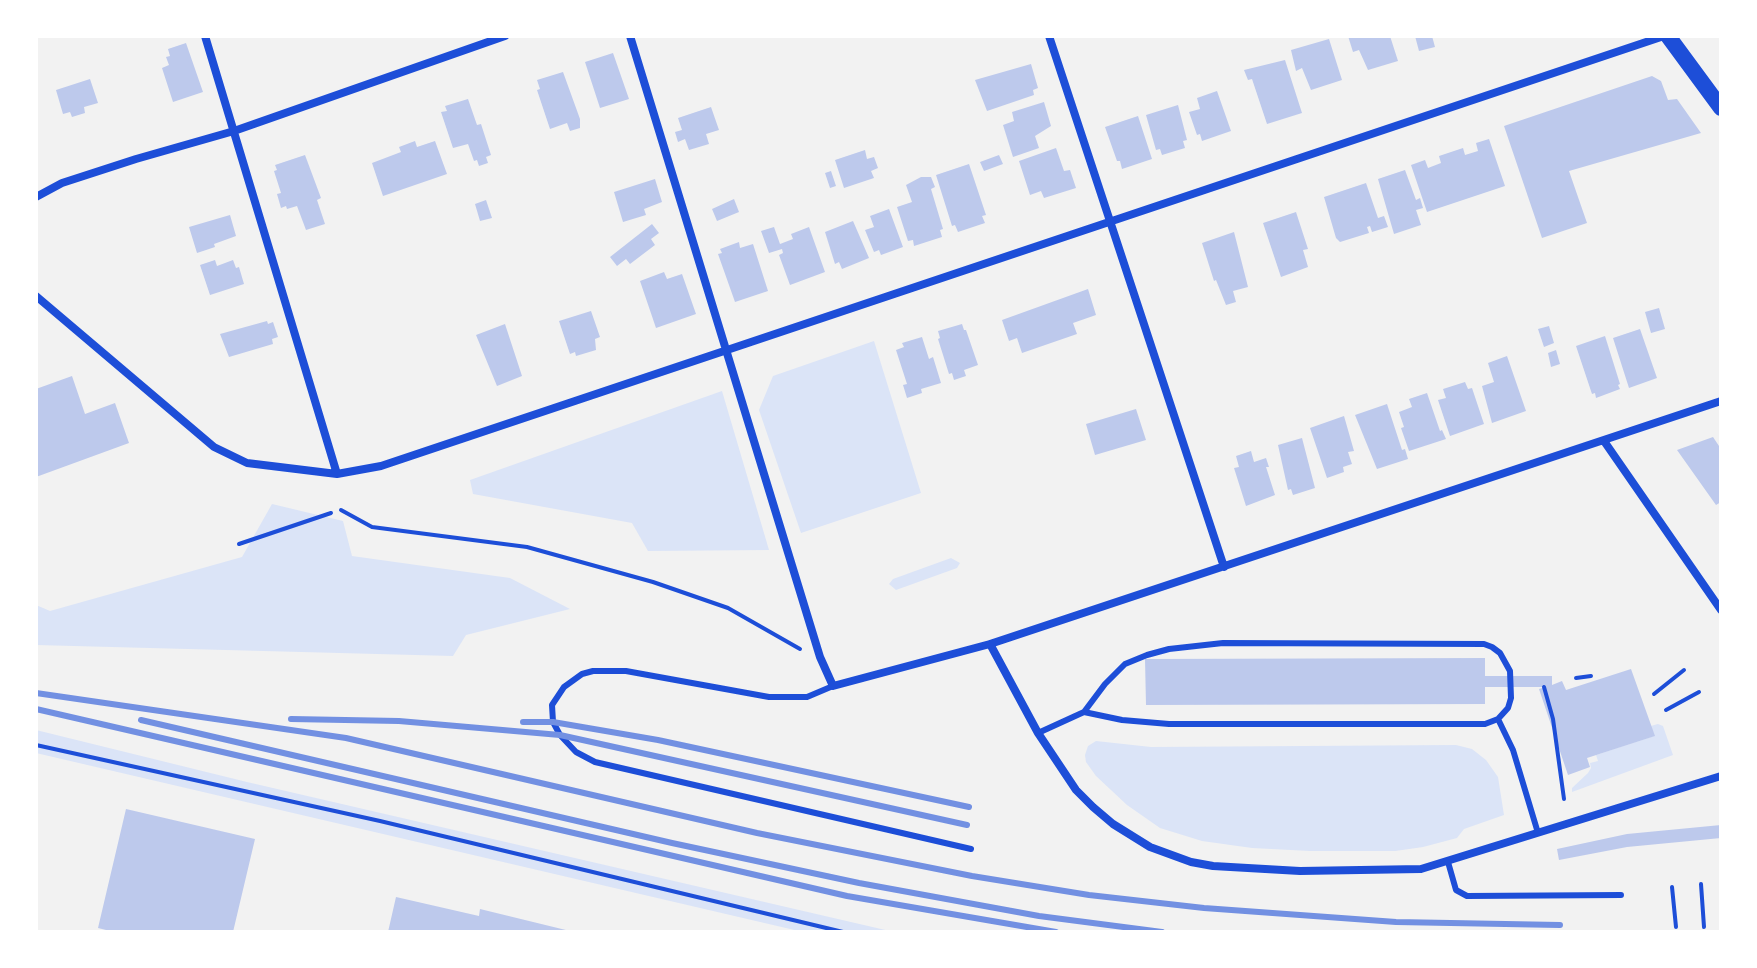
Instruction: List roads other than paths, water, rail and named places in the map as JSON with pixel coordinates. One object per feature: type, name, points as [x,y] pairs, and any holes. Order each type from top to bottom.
[{"type":"main road","points":[[1666,36],[1721,108]]},
{"type":"street","points":[[205,36],[337,474]]},
{"type":"street","points":[[36,197],[77,178],[234,131],[505,36]]},
{"type":"street","points":[[630,36],[820,657],[833,686],[990,644],[1721,401]]},
{"type":"street","points":[[1049,36],[1224,567]]},
{"type":"street","points":[[36,296],[214,447],[247,463],[337,474],[381,466],[1666,36]]},
{"type":"street","points":[[1604,441],[1721,610]]},
{"type":"street","points":[[990,644],[1038,733],[1076,790],[1093,807],[1150,847],[1191,862],[1213,866],[1300,871],[1421,869],[1721,776]]},
{"type":"lane","points":[[1038,733],[1084,712],[1125,664],[1169,649],[1223,643],[1484,644],[1500,653],[1510,671],[1508,708],[1498,719],[1485,724],[1169,724],[1122,720],[1084,712]]},
{"type":"lane","points":[[833,686],[807,697],[769,697],[626,671],[593,671],[582,674],[564,687],[552,705],[553,722],[576,752],[595,762],[971,849]]},
{"type":"lane","points":[[1498,719],[1513,750],[1538,833]]},
{"type":"lane","points":[[1448,862],[1456,890],[1467,896],[1621,895]]},
{"type":"railway","points":[[36,693],[346,738],[757,833],[972,876],[1089,895],[1204,908],[1396,922],[1560,925]]},
{"type":"railway","points":[[36,709],[847,896],[1056,932]]},
{"type":"railway","points":[[291,719],[399,721],[560,735],[967,825]]},
{"type":"railway","points":[[141,720],[859,883],[1039,916],[1162,932]]},
{"type":"railway","points":[[523,722],[553,722],[658,740],[969,807]]}]
